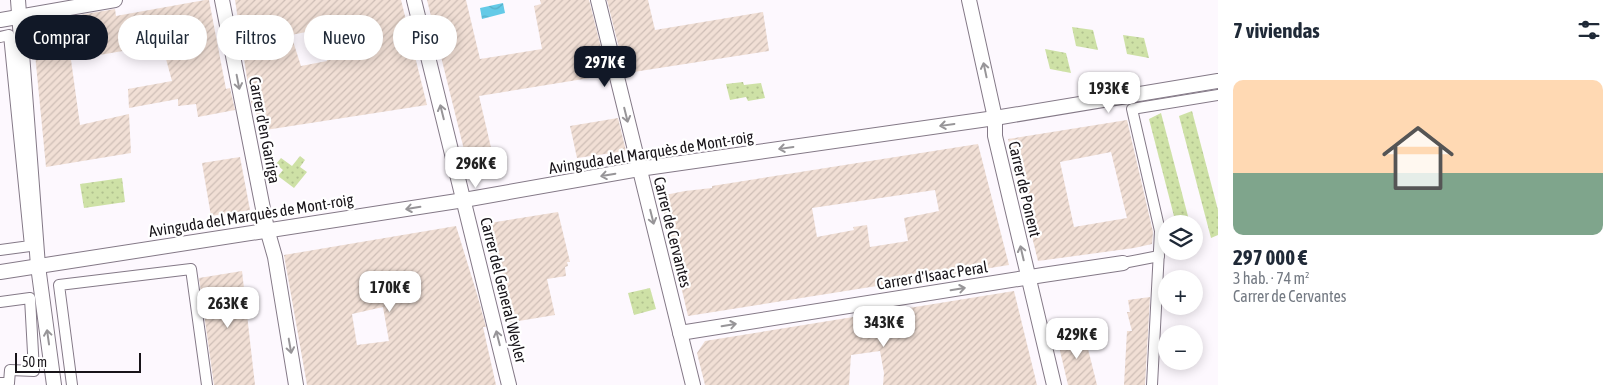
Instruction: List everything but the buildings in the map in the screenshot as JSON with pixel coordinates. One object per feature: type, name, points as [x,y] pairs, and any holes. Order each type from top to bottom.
[{"type":"street","points":[[18,0],[20,15]]},
{"type":"street","points":[[26,15],[115,0]]},
{"type":"street","name":"Carrer d'en Garriga","points":[[222,0],[267,229],[275,257],[296,385]]},
{"type":"street","name":"Carrer del General Weyler","points":[[414,0],[510,385]]},
{"type":"street","name":"Carrer de Cervantes","points":[[598,0],[693,385]]},
{"type":"street","name":"Carrer de Ponent","points":[[970,0],[995,118],[995,136],[1054,385]]},
{"type":"street","points":[[0,20],[15,17]]},
{"type":"street","points":[[0,37],[10,36],[30,246],[0,250]]},
{"type":"street","points":[[23,60],[38,266],[54,385]]},
{"type":"street","name":"Avinguda del Marquès de Mont-roig","points":[[0,272],[247,234],[267,229],[464,200],[640,169],[995,118],[1218,81]]},
{"type":"street","points":[[1158,222],[1132,109],[1218,95]]},
{"type":"street","name":"Carrer d'Isaac Peral","points":[[680,333],[1028,277],[1123,264],[1158,256]]},
{"type":"street","points":[[1152,385],[1159,260]]},
{"type":"street","points":[[72,385],[59,285],[191,269],[207,385]]},
{"type":"street","points":[[0,302],[30,298],[34,371],[10,370],[9,383],[0,383]]},
{"type":"green space","points":[[1072,27],[1093,30],[1098,50],[1076,46]]},
{"type":"green space","points":[[1123,35],[1144,38],[1149,58],[1127,54]]},
{"type":"green space","points":[[1045,49],[1066,53],[1071,73],[1050,69]]},
{"type":"green space","points":[[743,82],[744,85],[761,83],[765,98],[748,101],[746,97],[730,100],[726,84]]},
{"type":"green space","points":[[1192,111],[1218,210],[1218,235],[1211,238],[1179,116]]},
{"type":"green space","points":[[1161,113],[1188,215],[1174,215],[1149,119]]},
{"type":"green space","points":[[300,156],[305,160],[300,167],[307,172],[294,188],[278,176],[283,170],[276,164],[281,158],[292,166]]},
{"type":"green space","points":[[122,178],[125,202],[84,208],[80,184]]},
{"type":"green space","points":[[650,288],[656,309],[634,315],[628,293]]},
{"type":"water","points":[[503,3],[505,13],[482,19],[480,8]]}]
